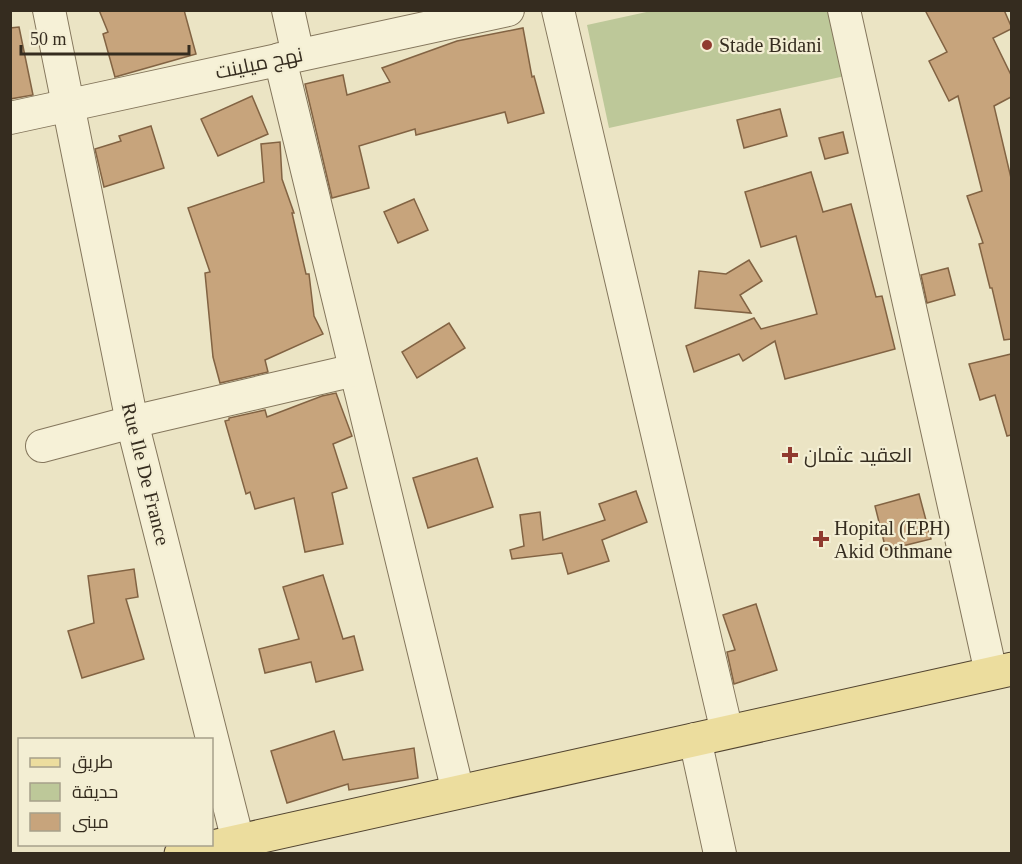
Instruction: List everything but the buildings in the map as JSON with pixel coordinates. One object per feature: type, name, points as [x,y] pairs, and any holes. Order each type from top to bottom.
[{"type":"main road","points":[[181,854],[1001,671]]},
{"type":"street","name":"Rue Ile De France","points":[[50,10],[132,422],[212,738]]},
{"type":"street","points":[[288,10],[289,57],[355,370],[458,792]]},
{"type":"street","name":"نهج ميلينت","points":[[10,118],[508,10]]},
{"type":"street","points":[[558,10],[727,732]]},
{"type":"street","points":[[844,10],[1001,671]]},
{"type":"street","points":[[42,446],[132,422],[355,370]]},
{"type":"street","points":[[695,740],[720,854]]},
{"type":"street","name":"Rue Ile De France","points":[[213,742],[238,841]]},
{"type":"green space","points":[[651,11],[831,11],[845,76],[609,128],[587,25]]},
{"type":"place","name":"Stade Bidani","points":[[707,45]]},
{"type":"place","name":"العقيد عثمان","points":[[790,455]]},
{"type":"place","name":"Hopital (EPH) Akid Othmane","points":[[821,539]]}]
